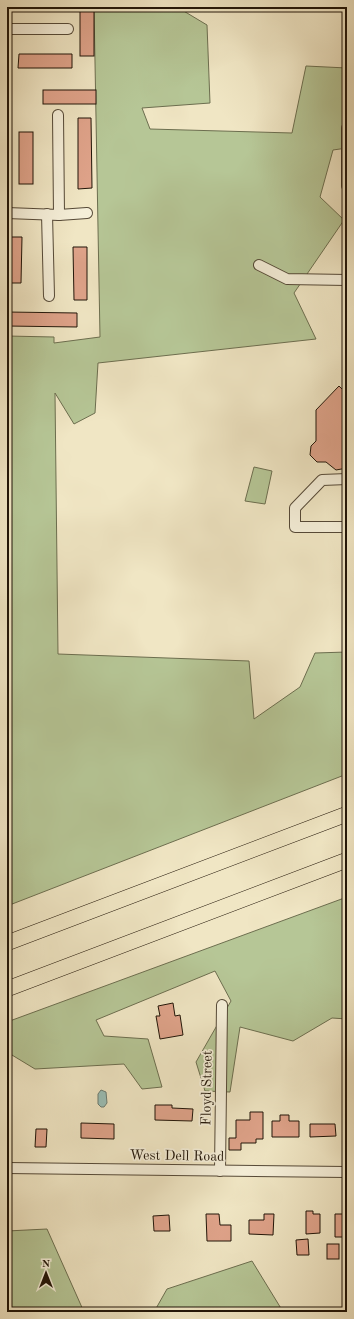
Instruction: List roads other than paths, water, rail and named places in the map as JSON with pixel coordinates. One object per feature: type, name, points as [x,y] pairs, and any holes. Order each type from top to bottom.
[{"type":"highway","points":[[7,943],[347,814]]},
{"type":"highway","points":[[7,989],[347,860]]},
{"type":"highway","points":[[7,996],[55,971]]},
{"type":"street","points":[[7,29],[68,29]]},
{"type":"street","points":[[58,115],[58,215]]},
{"type":"street","points":[[347,128],[347,186]]},
{"type":"street","points":[[7,213],[58,215],[87,213]]},
{"type":"street","points":[[47,214],[49,296]]},
{"type":"street","points":[[259,265],[287,279],[347,280]]},
{"type":"street","points":[[347,480],[322,480],[295,508],[295,527],[347,528]]},
{"type":"street","name":"Floyd Street","points":[[220,1171],[222,1006]]},
{"type":"street","name":"West Dell Road","points":[[7,1168],[347,1172]]},
{"type":"water","points":[[101,1090],[106,1092],[107,1103],[104,1107],[101,1107],[98,1104],[98,1094]]}]
